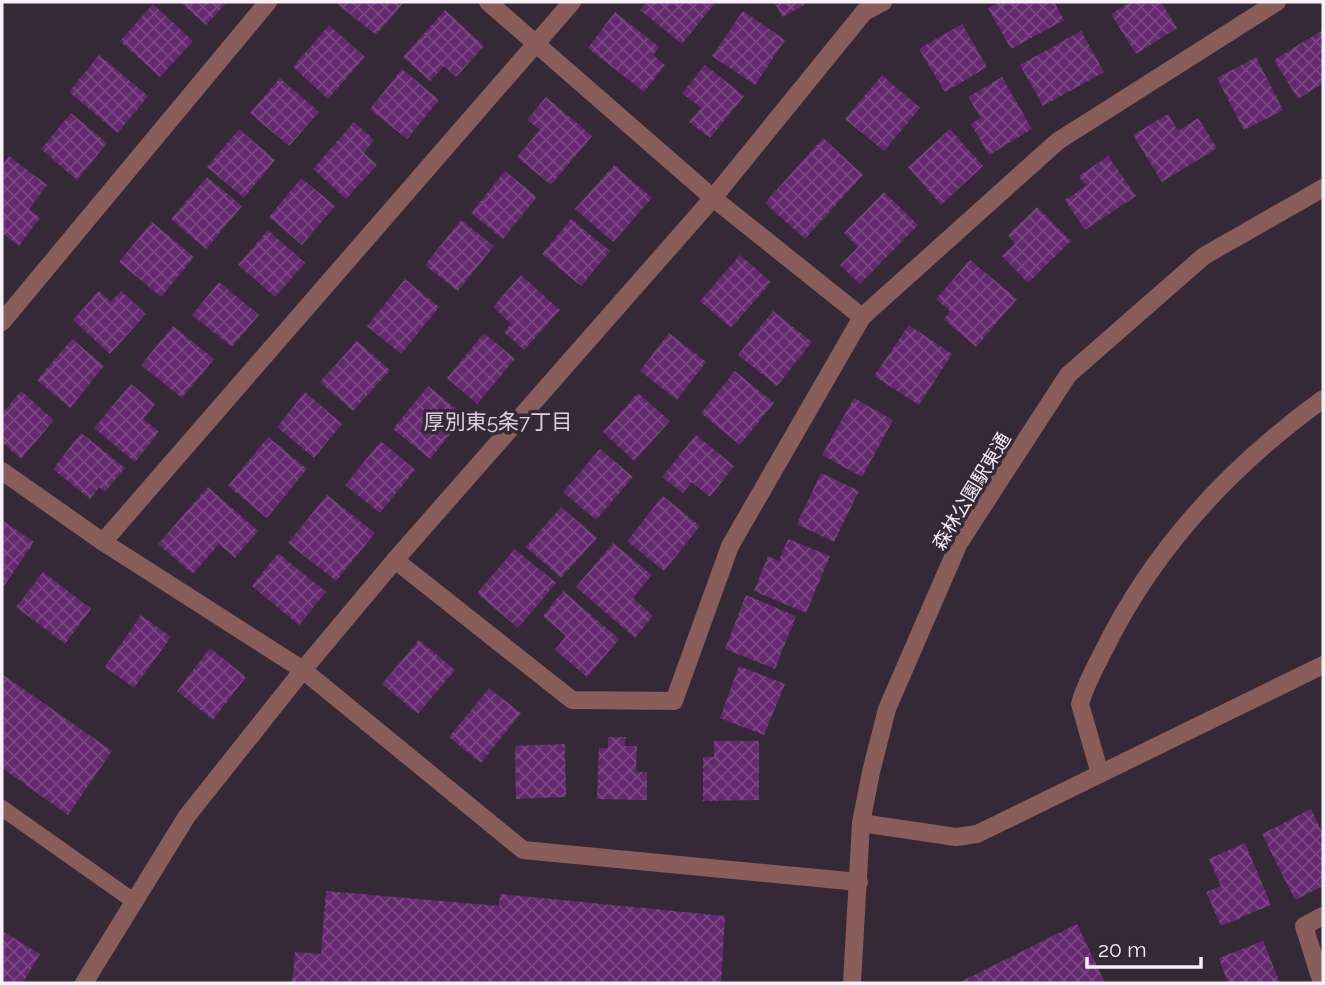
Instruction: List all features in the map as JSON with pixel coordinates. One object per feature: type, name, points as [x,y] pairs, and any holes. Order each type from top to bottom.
[{"type":"street","points":[[2,322],[268,2]]},
{"type":"street","points":[[488,2],[713,198],[862,317]]},
{"type":"street","points":[[103,542],[572,2]]},
{"type":"street","points":[[84,983],[187,816],[303,670],[394,560],[713,198],[864,12],[883,2]]},
{"type":"street","points":[[394,560],[572,700],[674,701],[730,546],[862,317],[1058,141],[1278,2]]},
{"type":"street","name":"森林公園駅東通","points":[[852,983],[861,823],[887,709],[959,543],[1068,375],[1204,256],[1323,187]]},
{"type":"street","points":[[1100,774],[1080,704],[1112,632],[1138,590],[1187,522],[1263,445],[1323,399]]},
{"type":"street","points":[[2,471],[103,542],[303,670],[523,850],[859,882]]},
{"type":"street","points":[[861,823],[967,837],[1323,665]]},
{"type":"street","points":[[1321,983],[1304,926],[1323,916]]},
{"type":"lane","points":[[2,808],[135,902]]},
{"type":"building","points":[[180,2],[227,2],[206,25]]},
{"type":"building","points":[[335,2],[404,2],[376,35]]},
{"type":"building","points":[[647,2],[716,2],[682,44],[640,10]]},
{"type":"building","points":[[774,2],[809,2],[783,17]]},
{"type":"building","points":[[1000,2],[1054,2],[1064,20],[1011,49],[988,8]]},
{"type":"building","points":[[1130,2],[1161,2],[1177,28],[1136,54],[1111,14]]},
{"type":"building","points":[[153,4],[193,41],[160,77],[120,41]]},
{"type":"building","points":[[445,10],[484,46],[456,77],[444,66],[430,81],[403,57]]},
{"type":"building","points":[[743,11],[785,40],[755,85],[712,56]]},
{"type":"building","points":[[615,12],[659,47],[653,55],[665,65],[644,92],[588,48]]},
{"type":"building","points":[[962,24],[987,67],[945,92],[919,49]]},
{"type":"building","points":[[329,25],[365,57],[328,99],[293,67]]},
{"type":"building","points":[[1323,30],[1323,83],[1298,99],[1274,60]]},
{"type":"building","points":[[1081,31],[1104,72],[1043,106],[1020,65]]},
{"type":"building","points":[[99,55],[148,96],[118,133],[69,92]]},
{"type":"building","points":[[1256,57],[1283,110],[1244,130],[1217,78]]},
{"type":"building","points":[[705,65],[744,96],[710,138],[689,122],[701,108],[682,93]]},
{"type":"building","points":[[402,69],[439,100],[407,139],[370,109]]},
{"type":"building","points":[[882,75],[920,108],[884,151],[845,119]]},
{"type":"building","points":[[1002,77],[1032,129],[989,155],[971,124],[981,118],[968,97]]},
{"type":"building","points":[[280,78],[319,112],[289,146],[250,113]]},
{"type":"building","points":[[546,97],[592,136],[551,185],[517,157],[540,130],[527,120]]},
{"type":"building","points":[[71,113],[107,143],[77,180],[41,149]]},
{"type":"building","points":[[1168,114],[1178,131],[1198,118],[1217,148],[1162,182],[1133,135]]},
{"type":"building","points":[[354,122],[374,140],[364,153],[377,165],[346,199],[313,169]]},
{"type":"building","points":[[239,129],[275,160],[244,198],[207,167]]},
{"type":"building","points":[[950,129],[983,166],[941,205],[908,167]]},
{"type":"building","points":[[823,138],[863,175],[805,239],[765,203]]},
{"type":"building","points":[[9,156],[47,185],[29,209],[40,218],[19,246],[2,233],[2,165]]},
{"type":"building","points":[[1108,156],[1136,196],[1085,230],[1065,200],[1086,186],[1079,176]]},
{"type":"building","points":[[614,165],[652,198],[613,242],[575,209]]},
{"type":"building","points":[[505,171],[537,197],[503,239],[471,213]]},
{"type":"building","points":[[207,177],[242,206],[206,249],[171,219]]},
{"type":"building","points":[[301,178],[335,206],[302,245],[269,217]]},
{"type":"building","points":[[884,192],[918,225],[860,284],[840,265],[858,247],[844,233]]},
{"type":"building","points":[[1037,207],[1071,241],[1028,283],[1002,256],[1015,244],[1008,235]]},
{"type":"building","points":[[571,219],[610,251],[581,286],[542,254]]},
{"type":"building","points":[[461,220],[494,246],[458,291],[425,265]]},
{"type":"building","points":[[152,222],[194,257],[161,297],[119,262]]},
{"type":"building","points":[[268,230],[305,263],[275,297],[238,265]]},
{"type":"building","points":[[740,255],[771,282],[731,328],[700,301]]},
{"type":"building","points":[[970,260],[1017,299],[976,347],[944,319],[950,311],[936,299]]},
{"type":"building","points":[[521,275],[560,310],[524,350],[504,332],[511,324],[493,307]]},
{"type":"building","points":[[405,279],[439,307],[401,354],[367,326]]},
{"type":"building","points":[[219,282],[259,315],[232,347],[192,315]]},
{"type":"building","points":[[99,291],[111,302],[121,291],[146,314],[110,354],[73,320]]},
{"type":"building","points":[[773,311],[812,342],[777,386],[738,355]]},
{"type":"building","points":[[909,325],[952,354],[919,405],[874,376]]},
{"type":"building","points":[[173,326],[214,359],[182,398],[141,365]]},
{"type":"building","points":[[484,333],[515,359],[477,404],[447,378]]},
{"type":"building","points":[[669,333],[706,362],[677,400],[640,371]]},
{"type":"building","points":[[72,339],[104,366],[70,408],[37,380]]},
{"type":"building","points":[[357,341],[390,370],[353,411],[320,382]]},
{"type":"building","points":[[735,371],[774,403],[740,445],[701,413]]},
{"type":"building","points":[[131,384],[155,404],[143,419],[159,432],[135,462],[94,428]]},
{"type":"building","points":[[428,386],[465,416],[430,459],[393,429]]},
{"type":"building","points":[[21,391],[54,420],[21,459],[2,442],[2,414]]},
{"type":"building","points":[[305,392],[342,424],[314,458],[277,427]]},
{"type":"building","points":[[638,393],[670,421],[634,461],[603,432]]},
{"type":"building","points":[[854,398],[893,420],[862,477],[822,455]]},
{"type":"building","points":[[81,433],[125,468],[105,492],[99,487],[90,499],[53,469]]},
{"type":"building","points":[[696,435],[734,466],[710,497],[692,482],[683,493],[662,477]]},
{"type":"building","points":[[268,437],[307,469],[267,518],[228,486]]},
{"type":"building","points":[[381,441],[415,470],[380,513],[345,485]]},
{"type":"building","points":[[600,449],[633,477],[596,520],[563,492]]},
{"type":"building","points":[[821,473],[859,491],[834,542],[797,524]]},
{"type":"building","points":[[208,487],[258,531],[235,558],[219,544],[193,574],[158,544]]},
{"type":"building","points":[[327,495],[375,533],[336,581],[288,543]]},
{"type":"building","points":[[663,496],[700,526],[664,571],[627,541]]},
{"type":"building","points":[[561,507],[597,538],[561,578],[526,547]]},
{"type":"building","points":[[2,520],[34,542],[2,589]]},
{"type":"building","points":[[788,539],[830,556],[806,613],[754,591],[768,556],[779,561]]},
{"type":"building","points":[[613,543],[652,575],[633,598],[653,616],[635,638],[576,587]]},
{"type":"building","points":[[515,549],[556,583],[518,628],[477,593]]},
{"type":"building","points":[[278,553],[326,592],[299,625],[252,586]]},
{"type":"building","points":[[43,572],[91,609],[65,644],[16,607]]},
{"type":"building","points":[[563,591],[619,639],[587,677],[555,650],[566,636],[543,616]]},
{"type":"building","points":[[746,595],[796,616],[775,669],[725,649]]},
{"type":"building","points":[[141,615],[171,637],[134,688],[105,667]]},
{"type":"building","points":[[419,640],[455,670],[418,714],[382,684]]},
{"type":"building","points":[[210,648],[246,677],[213,720],[177,691]]},
{"type":"building","points":[[739,666],[785,684],[764,735],[720,718]]},
{"type":"building","points":[[2,674],[112,751],[68,815],[2,768]]},
{"type":"building","points":[[489,688],[521,713],[481,763],[449,737]]},
{"type":"building","points":[[608,737],[626,737],[625,746],[637,746],[636,772],[647,772],[647,800],[597,799],[599,748],[608,748]]},
{"type":"building","points":[[714,741],[759,741],[759,800],[703,801],[703,757],[714,757]]},
{"type":"building","points":[[565,744],[566,797],[516,799],[515,746]]},
{"type":"building","points":[[1311,809],[1323,834],[1323,886],[1295,900],[1262,834]]},
{"type":"building","points":[[1245,843],[1271,905],[1221,926],[1206,892],[1221,886],[1209,859]]},
{"type":"building","points":[[326,891],[499,906],[500,894],[725,916],[721,983],[292,983],[295,952],[321,954]]},
{"type":"building","points":[[1077,924],[1105,983],[958,983]]},
{"type":"building","points":[[2,931],[40,954],[23,983],[2,983]]},
{"type":"building","points":[[1263,941],[1280,983],[1228,983],[1219,958]]},
{"type":"district","name":"厚別東5条7丁目","points":[[498,421]]}]
